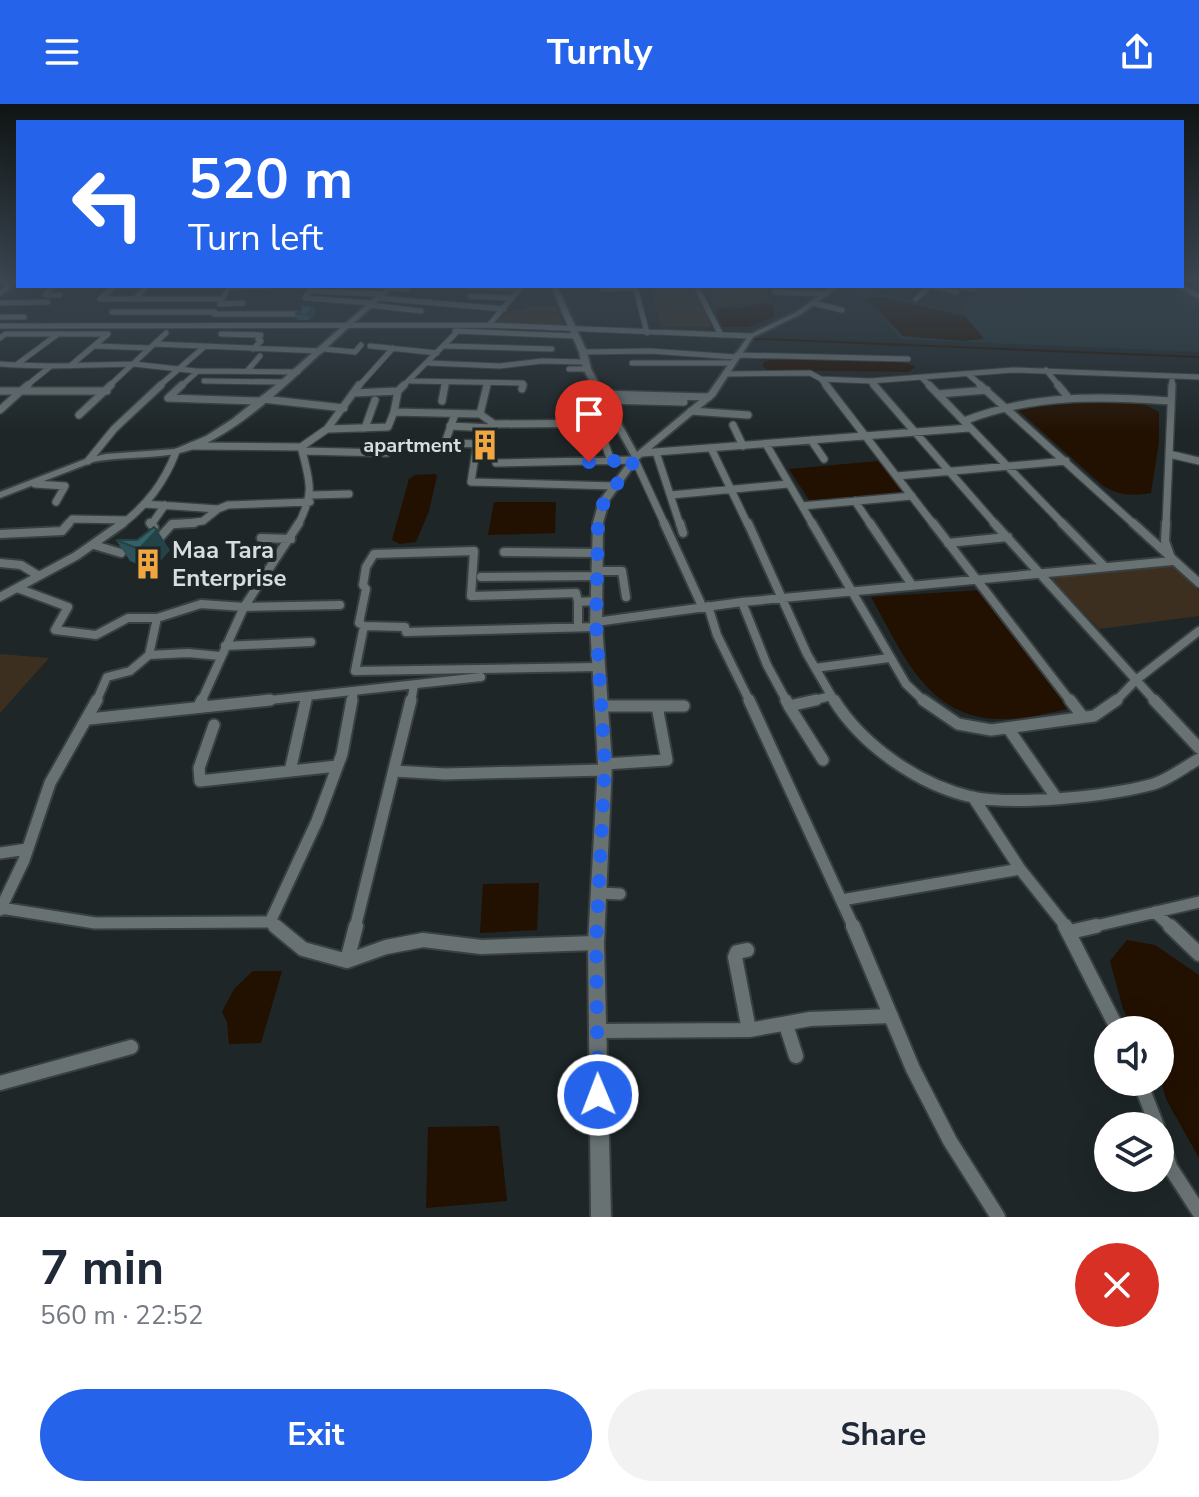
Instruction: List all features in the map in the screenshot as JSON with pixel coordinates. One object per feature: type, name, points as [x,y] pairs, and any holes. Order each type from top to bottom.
[{"type":"street","points":[[0,338],[5,334],[42,331]]},
{"type":"street","points":[[16,365],[62,331]]},
{"type":"street","points":[[70,366],[108,334],[82,331]]},
{"type":"street","points":[[0,495],[88,461],[155,457],[208,438],[298,372],[342,331]]},
{"type":"street","points":[[451,331],[551,336],[574,333]]},
{"type":"street","points":[[354,393],[398,391],[458,331]]},
{"type":"street","points":[[552,331],[721,335],[749,339]]},
{"type":"street","points":[[719,331],[721,335]]},
{"type":"street","points":[[601,1217],[596,943],[604,767],[596,624],[598,523],[604,501],[638,457],[706,399],[749,339],[763,331]]},
{"type":"street","points":[[79,415],[166,333]]},
{"type":"street","points":[[574,333],[586,366],[638,457],[950,1141],[998,1217]]},
{"type":"street","points":[[221,334],[261,335],[258,339],[261,341],[253,349]]},
{"type":"street","points":[[551,336],[555,361]]},
{"type":"street","points":[[95,346],[355,352],[361,345]]},
{"type":"street","points":[[370,346],[437,353]]},
{"type":"street","points":[[445,346],[552,349]]},
{"type":"street","points":[[88,461],[106,435],[204,347]]},
{"type":"street","points":[[302,449],[329,429],[354,393],[393,348]]},
{"type":"street","points":[[583,352],[650,351],[735,358]]},
{"type":"street","points":[[248,370],[260,356]]},
{"type":"street","points":[[632,363],[735,358],[908,359]]},
{"type":"street","points":[[429,363],[500,366],[555,361],[586,366]]},
{"type":"street","points":[[0,364],[134,364],[198,371],[298,372]]},
{"type":"street","points":[[0,410],[51,366]]},
{"type":"street","points":[[569,369],[586,366]]},
{"type":"street","points":[[821,379],[870,381],[1046,370],[1199,377]]},
{"type":"street","points":[[1046,370],[1067,396]]},
{"type":"street","points":[[198,371],[168,398],[261,400],[344,408]]},
{"type":"street","points":[[725,374],[810,373],[821,379],[1083,717]]},
{"type":"street","points":[[968,374],[1199,583]]},
{"type":"street","points":[[1172,376],[1165,541],[1172,561]]},
{"type":"street","points":[[922,378],[1104,566]]},
{"type":"street","points":[[204,381],[284,382]]},
{"type":"street","points":[[411,381],[523,383],[522,389]]},
{"type":"street","points":[[870,381],[1038,573],[1199,748]]},
{"type":"street","points":[[442,401],[445,383]]},
{"type":"street","points":[[480,414],[488,383]]},
{"type":"street","points":[[938,394],[987,390]]},
{"type":"street","points":[[0,391],[107,391]]},
{"type":"street","points":[[329,429],[390,426],[398,391]]},
{"type":"street","points":[[496,463],[611,461],[656,452],[917,432],[967,424],[1004,404],[1067,396],[1171,401]]},
{"type":"street","points":[[602,397],[706,399]]},
{"type":"street","points":[[365,428],[375,400]]},
{"type":"street","points":[[691,411],[748,415]]},
{"type":"street","points":[[394,412],[480,414],[494,426]]},
{"type":"street","points":[[455,414],[445,439],[447,444],[483,444]]},
{"type":"street","points":[[450,426],[617,423]]},
{"type":"street","points":[[598,424],[611,461]]},
{"type":"street","points":[[733,425],[743,446]]},
{"type":"street","points":[[494,426],[490,439],[476,450],[471,482],[614,486]]},
{"type":"street","points":[[811,440],[824,459]]},
{"type":"street","points":[[766,444],[906,684],[930,706],[958,724],[982,729],[1008,728],[1094,716],[1112,705],[1136,680],[1199,631]]},
{"type":"street","points":[[191,446],[387,453]]},
{"type":"street","points":[[711,448],[831,696],[864,736],[892,760],[921,777],[973,797],[1057,799],[1153,785],[1199,759]]},
{"type":"street","points":[[199,706],[244,607],[291,539],[311,498],[302,449]]},
{"type":"street","points":[[0,597],[94,545],[126,520],[144,504],[168,470],[176,452]]},
{"type":"street","points":[[656,452],[683,533]]},
{"type":"street","points":[[1169,454],[1199,461]]},
{"type":"street","points":[[897,476],[1066,461]]},
{"type":"street","points":[[35,484],[65,486],[56,502]]},
{"type":"street","points":[[671,495],[788,484]]},
{"type":"street","points":[[144,504],[218,509],[232,504],[349,494]]},
{"type":"street","points":[[802,506],[912,496]]},
{"type":"street","points":[[855,501],[912,585]]},
{"type":"street","points":[[154,527],[149,524],[165,505]]},
{"type":"street","points":[[150,549],[172,524],[200,523],[212,518],[218,509]]},
{"type":"street","points":[[0,534],[62,531],[72,519],[126,520]]},
{"type":"street","points":[[948,543],[1008,537]]},
{"type":"street","points":[[261,538],[291,539]]},
{"type":"street","points":[[94,545],[121,553]]},
{"type":"street","points":[[578,627],[576,593],[469,595],[474,551],[384,552],[374,554],[366,567],[363,585],[366,589],[359,623],[364,626],[405,627],[406,632],[578,627],[705,606],[1172,561]]},
{"type":"street","points":[[504,552],[598,553]]},
{"type":"street","points":[[0,563],[21,565],[39,576]]},
{"type":"street","points":[[481,577],[622,571],[626,597]]},
{"type":"street","points":[[17,588],[68,607],[54,627],[59,631],[96,635],[128,618],[157,618],[201,604],[244,607],[340,605]]},
{"type":"street","points":[[578,602],[596,601]]},
{"type":"street","points":[[742,602],[767,665],[823,760]]},
{"type":"street","points":[[157,618],[149,655],[143,663],[125,674],[107,677],[89,719],[72,741],[50,783],[12,890],[0,909],[95,923],[270,922],[303,949],[347,961],[386,947],[423,940],[481,947],[596,943]]},
{"type":"street","points":[[364,626],[355,671],[361,673],[598,667]]},
{"type":"street","points":[[149,655],[311,642]]},
{"type":"street","points":[[815,668],[889,658]]},
{"type":"street","points":[[89,719],[481,677]]},
{"type":"street","points":[[347,961],[414,685]]},
{"type":"street","points":[[270,922],[317,821],[337,766],[354,691]]},
{"type":"street","points":[[290,771],[307,696]]},
{"type":"street","points":[[789,706],[831,696]]},
{"type":"street","points":[[602,706],[684,706]]},
{"type":"street","points":[[394,771],[445,774],[604,767],[667,760],[657,706]]},
{"type":"street","points":[[214,725],[199,768],[200,781],[337,766]]},
{"type":"street","points":[[1008,728],[1057,799]]},
{"type":"street","points":[[973,797],[1020,869],[1070,932],[1111,1016]]},
{"type":"street","points":[[0,853],[27,849]]},
{"type":"street","points":[[842,900],[1020,869]]},
{"type":"street","points":[[598,893],[620,894]]},
{"type":"street","points":[[1070,932],[1199,902]]},
{"type":"street","points":[[1155,912],[1199,954]]},
{"type":"street","points":[[747,950],[737,952],[735,957],[749,1030]]},
{"type":"street","points":[[597,1031],[749,1030],[810,1019],[891,1016]]},
{"type":"street","points":[[786,1025],[796,1056]]},
{"type":"street","points":[[0,1083],[131,1047]]},
{"type":"street","points":[[1174,1173],[1199,1212]]},
{"type":"shaded area","points":[[894,331],[1199,331],[1199,352],[900,339]]},
{"type":"shaded area","points":[[898,331],[977,331],[984,339],[963,341],[903,336]]},
{"type":"shaded area","points":[[794,358],[904,362],[916,367],[908,372],[768,370],[762,366],[765,361]]},
{"type":"shaded area","points":[[1036,400],[1140,402],[1159,412],[1159,442],[1151,493],[1125,494],[1102,485],[1017,409]]},
{"type":"shaded area","points":[[879,461],[903,494],[811,503],[789,469]]},
{"type":"shaded area","points":[[435,474],[429,511],[416,542],[400,544],[392,540],[409,479],[415,475]]},
{"type":"shaded area","points":[[494,502],[556,502],[555,533],[488,535]]},
{"type":"shaded area","points":[[1171,564],[1199,591],[1199,616],[1099,629],[1051,578]]},
{"type":"shaded area","points":[[981,590],[1073,708],[999,719],[974,716],[953,707],[935,694],[906,660],[871,597]]},
{"type":"shaded area","points":[[0,654],[49,658],[0,713]]},
{"type":"shaded area","points":[[539,883],[537,930],[480,933],[483,884]]},
{"type":"shaded area","points":[[1127,940],[1155,945],[1199,975],[1199,1158],[1165,1096],[1174,1096],[1174,1016],[1127,1016],[1110,961]]},
{"type":"shaded area","points":[[253,971],[282,971],[261,1043],[229,1044],[227,1022],[222,1012],[234,989]]},
{"type":"shaded area","points":[[499,1126],[507,1201],[426,1208],[428,1127]]},
{"type":"building","points":[[154,527],[157,530],[139,549],[116,540],[137,540]]},
{"type":"waterway","points":[[570,331],[648,334]]},
{"type":"waterway","points":[[660,335],[716,337]]},
{"type":"waterway","points":[[736,338],[1199,357]]},
{"type":"place","name":"apartment","points":[[485,445]]},
{"type":"place","name":"Maa Tara Enterprise","points":[[148,564]]},
{"type":"route","points":[[589,462],[635,460],[604,501],[598,523],[596,624],[605,764],[596,943],[598,1095]]}]
